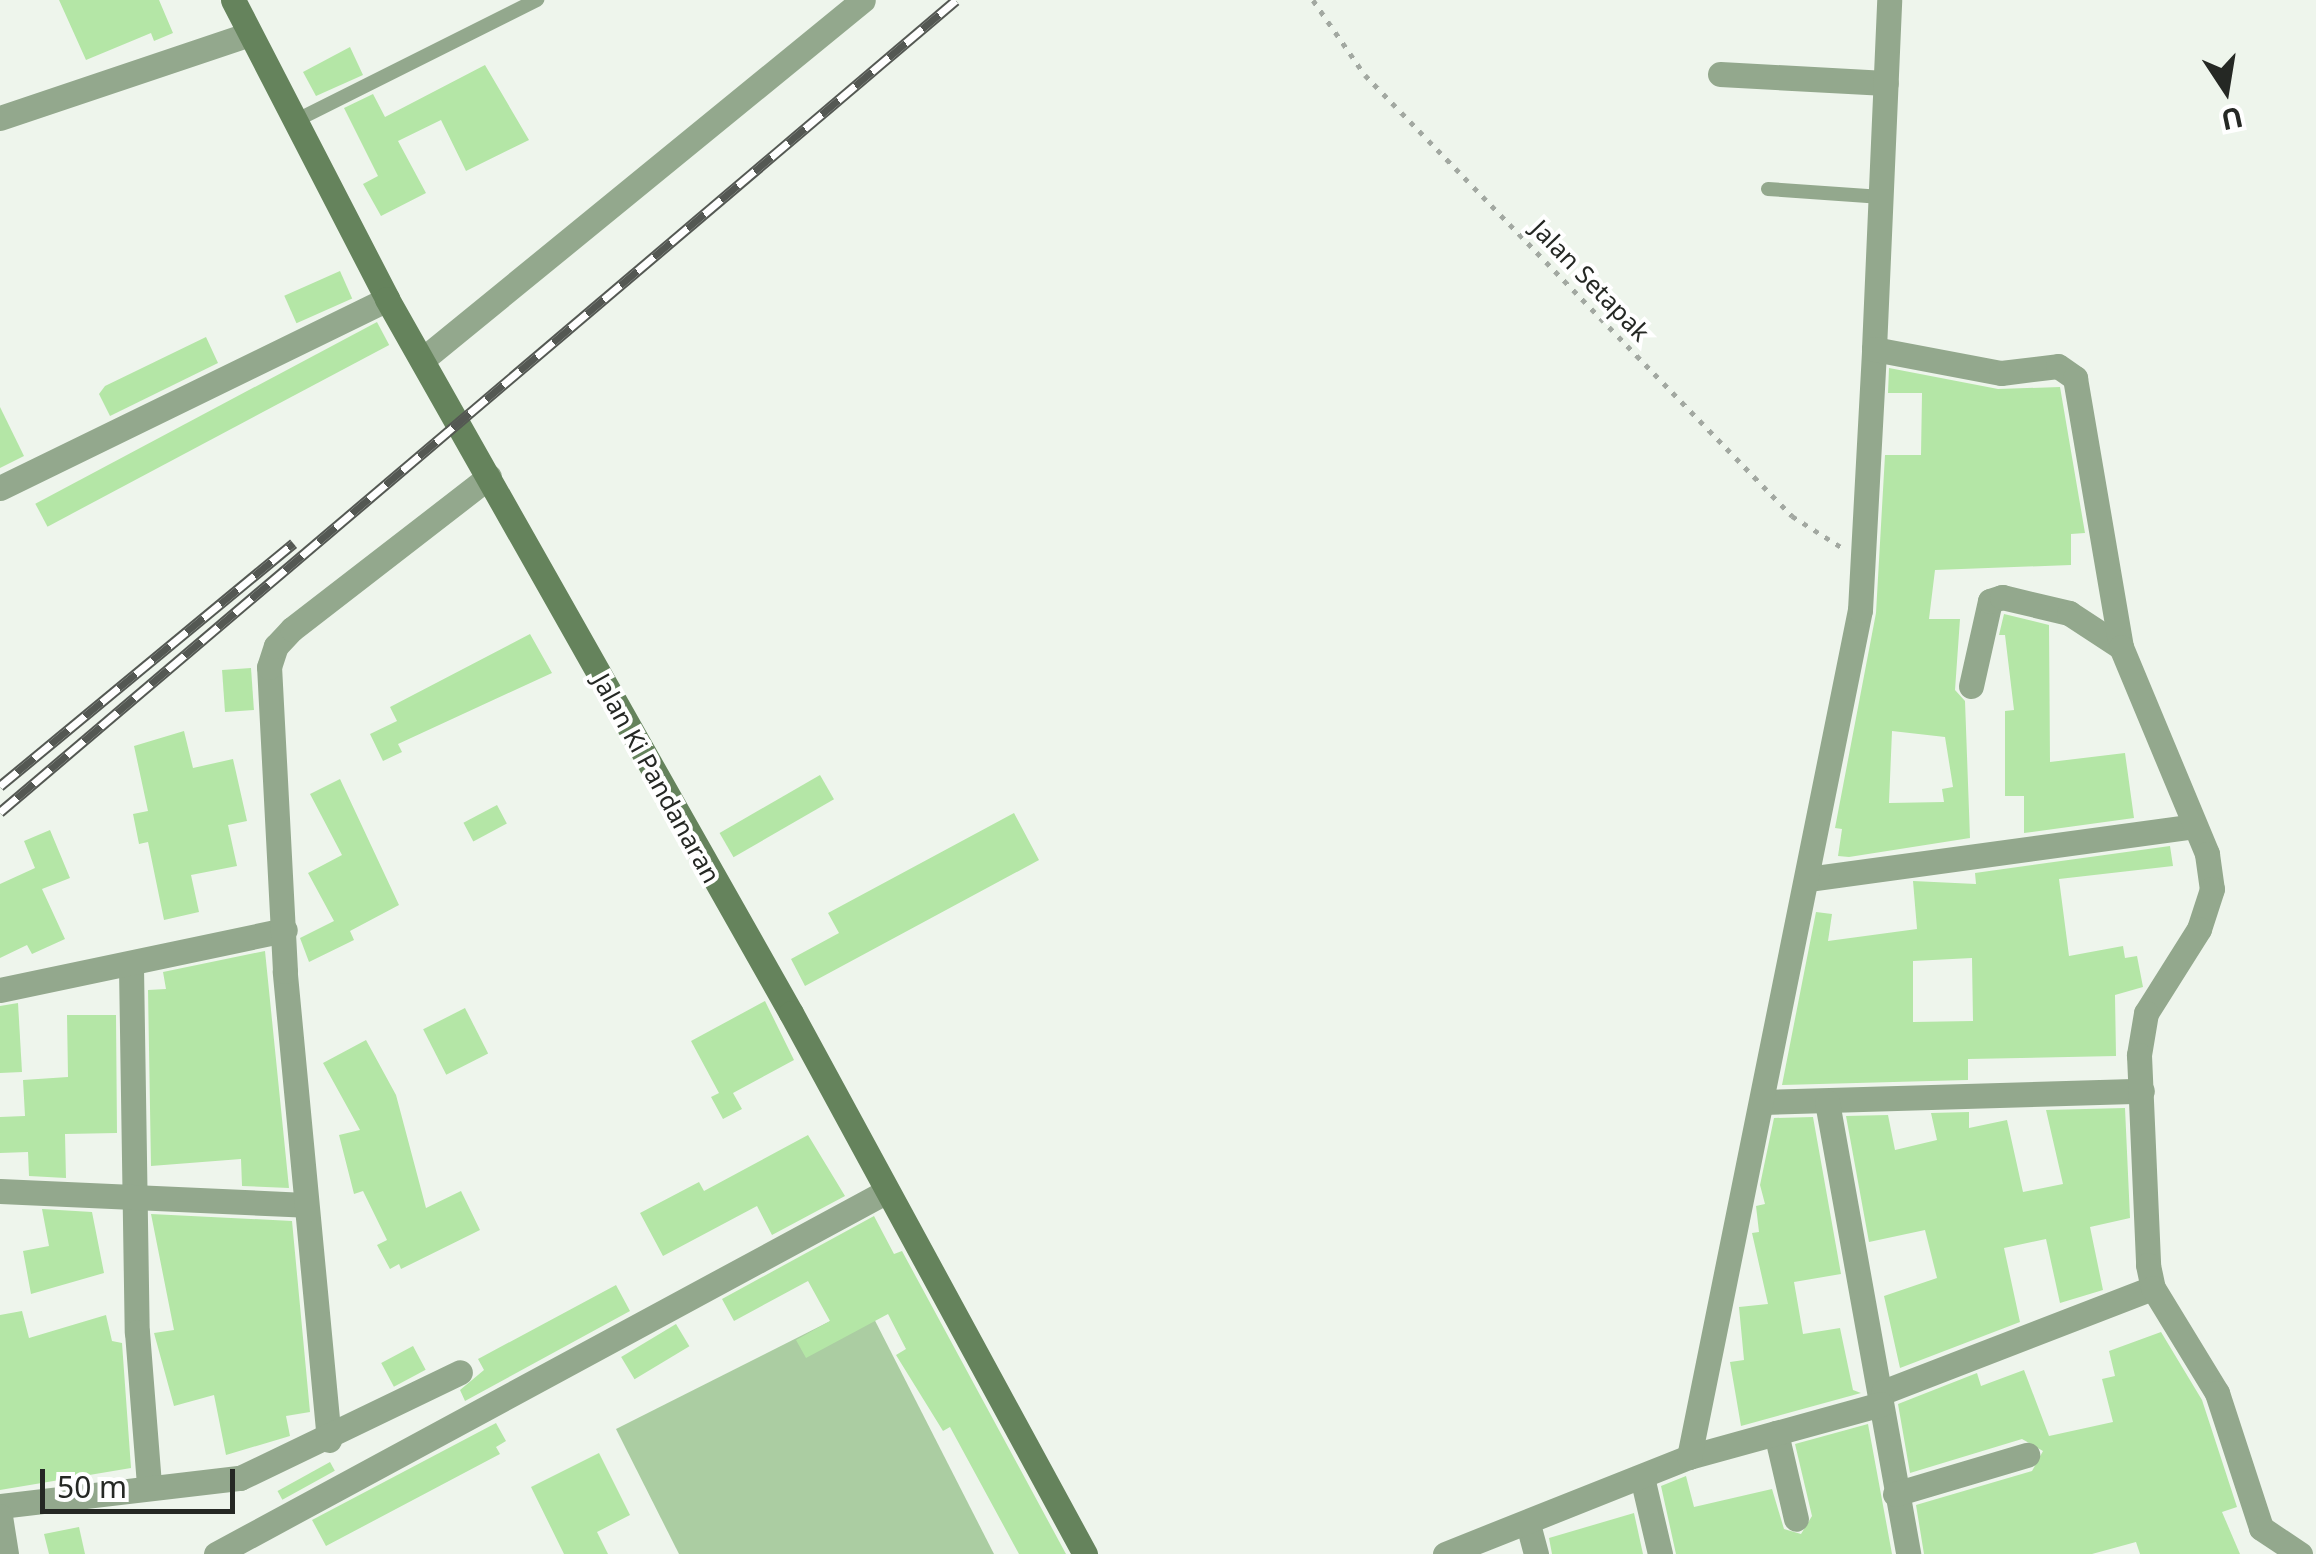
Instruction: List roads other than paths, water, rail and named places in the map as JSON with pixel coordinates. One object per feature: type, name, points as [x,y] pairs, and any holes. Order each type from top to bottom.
[{"type":"main road","name":"Jalan Ki Pandanaran","points":[[233,0],[387,299],[887,1191],[1085,1554]]},
{"type":"street","points":[[422,360],[863,0]]},
{"type":"street","points":[[1689,1458],[1808,878],[1865,562],[1889,0]]},
{"type":"street","points":[[0,118],[250,34]]},
{"type":"street","points":[[1720,74],[1886,83]]},
{"type":"street","points":[[0,488],[387,299]]},
{"type":"street","points":[[1874,349],[2001,373],[2058,366],[2075,378],[2121,648],[2194,826],[2212,889],[2198,929],[2146,1013],[2141,1214],[2153,1288],[2218,1393],[2262,1528],[2300,1554]]},
{"type":"street","points":[[329,1440],[306,1205],[269,666],[276,646],[489,477]]},
{"type":"street","points":[[1971,686],[1990,601],[2002,596],[2069,613],[2121,648]]},
{"type":"street","points":[[1808,878],[2194,826]]},
{"type":"street","points":[[0,990],[130,967],[285,930]]},
{"type":"street","points":[[130,967],[137,1332],[150,1486]]},
{"type":"street","points":[[1764,1102],[2142,1091]]},
{"type":"street","points":[[1827,1102],[1908,1554]]},
{"type":"street","points":[[0,1191],[306,1205]]},
{"type":"street","points":[[216,1554],[505,1392],[887,1191]]},
{"type":"street","points":[[1445,1554],[1689,1458],[1882,1398],[2153,1288]]},
{"type":"street","points":[[0,1506],[240,1478],[329,1440],[460,1372]]},
{"type":"street","points":[[1776,1433],[1796,1519]]},
{"type":"street","points":[[1895,1494],[2027,1455]]},
{"type":"street","points":[[1642,1477],[1660,1554]]},
{"type":"street","points":[[0,1516],[6,1554]]},
{"type":"street","points":[[1528,1524],[1536,1554]]},
{"type":"lane","points":[[295,121],[537,0]]},
{"type":"lane","points":[[1768,189],[1882,197]]},
{"type":"railway","points":[[0,812],[956,0]]},
{"type":"railway","points":[[0,786],[294,543]]}]
